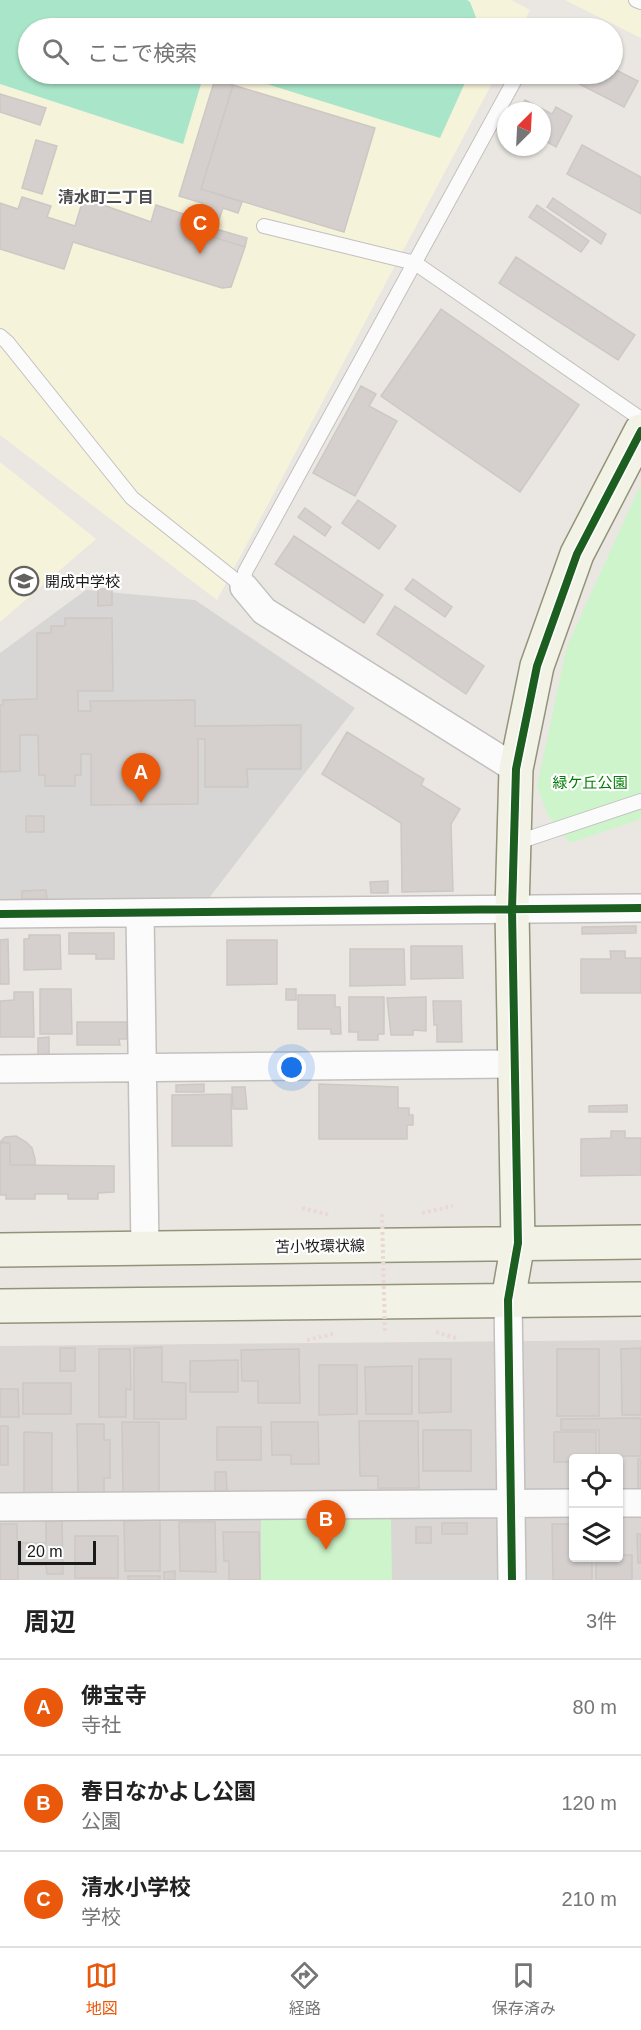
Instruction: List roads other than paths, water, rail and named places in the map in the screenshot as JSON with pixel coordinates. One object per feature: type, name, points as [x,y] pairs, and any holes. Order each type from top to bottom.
[{"type":"main road","points":[[508,1300],[518,1243],[512,910],[516,769],[537,666],[577,554],[641,431]]},
{"type":"main road","name":"苫小牧環状線","points":[[0,1250],[641,1242]]},
{"type":"main road","points":[[0,1306],[641,1299]]},
{"type":"street","points":[[244,587],[264,611],[516,769]]},
{"type":"street","points":[[0,914],[641,908]]},
{"type":"street","points":[[140,913],[146,1248]]},
{"type":"street","points":[[0,1069],[514,1064]]},
{"type":"street","points":[[508,1300],[512,1580]]},
{"type":"street","points":[[0,1507],[569,1503]]},
{"type":"street","points":[[623,1503],[641,1503]]},
{"type":"lane","points":[[636,0],[641,2]]},
{"type":"lane","points":[[244,587],[245,572],[513,84]]},
{"type":"lane","points":[[264,226],[415,263],[641,419]]},
{"type":"lane","points":[[0,336],[132,498],[244,587]]},
{"type":"lane","points":[[514,843],[641,801]]},
{"type":"place","name":"清水小学校","points":[[200,254]]},
{"type":"place","name":"開成中学校","points":[[24,581]]},
{"type":"place","name":"佛宝寺","points":[[141,803]]},
{"type":"place","name":"春日なかよし公園","points":[[326,1550]]},
{"type":"district","name":"清水町二丁目","points":[[106,197]]},
{"type":"park label","name":"緑ケ丘公園","points":[[590,782]]}]
